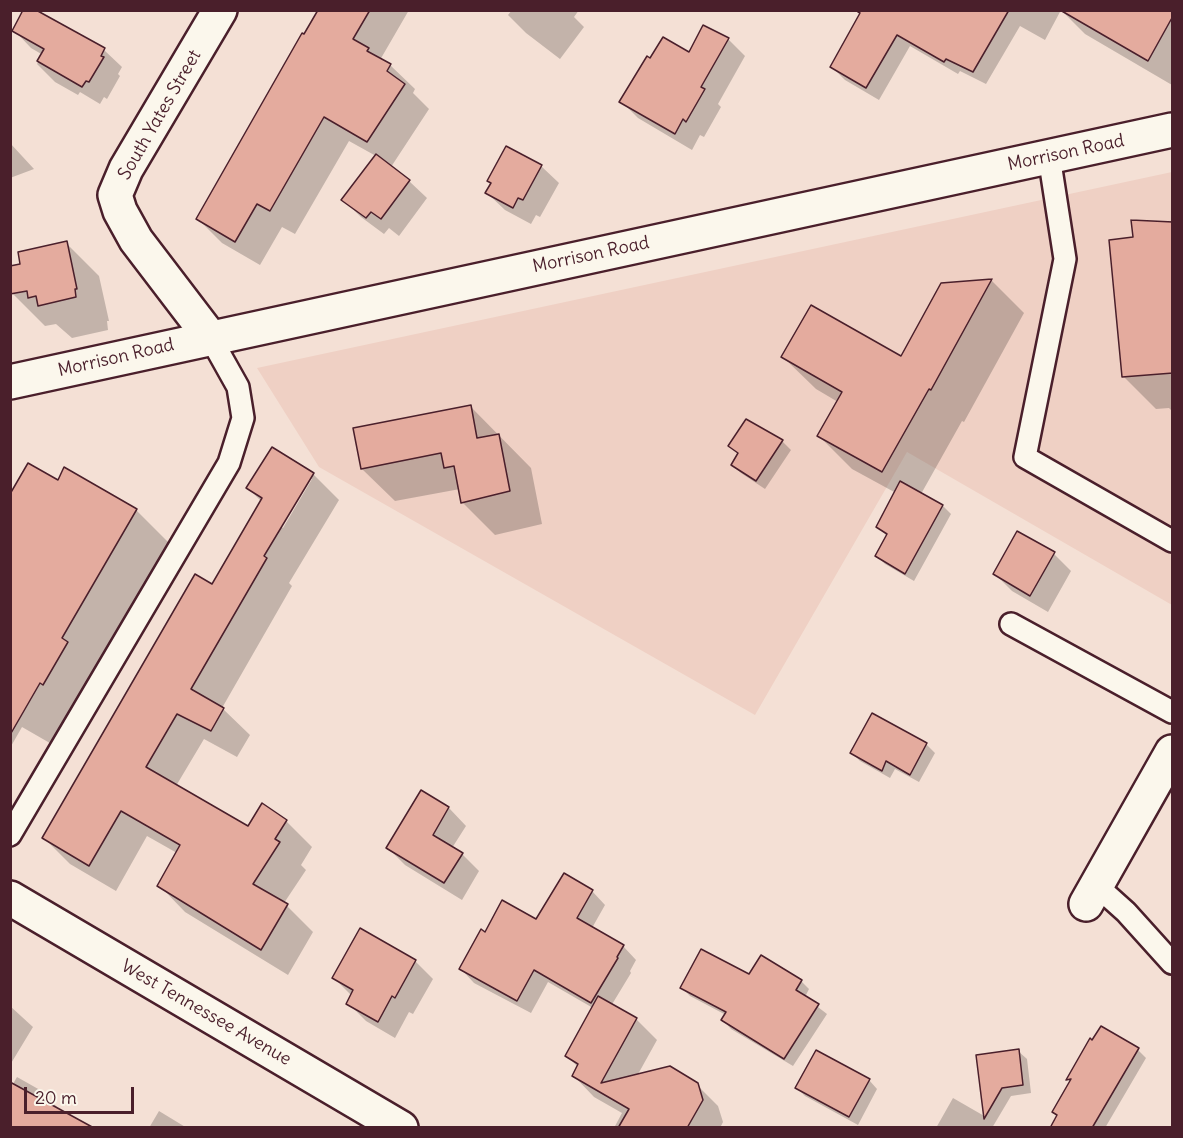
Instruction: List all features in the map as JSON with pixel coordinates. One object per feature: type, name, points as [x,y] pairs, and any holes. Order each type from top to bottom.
[{"type":"main road","name":"South Yates Street","points":[[210,338],[136,240],[120,212],[116,195],[126,169],[220,10]]},
{"type":"main road","name":"Morrison Road","points":[[10,382],[1173,130]]},
{"type":"main road","points":[[1092,895],[1173,752]]},
{"type":"main road","name":"West Tennessee Avenue","points":[[10,898],[401,1128]]},
{"type":"lane","points":[[1049,156],[1065,259],[1024,457],[1173,541]]},
{"type":"lane","points":[[10,835],[229,462],[243,418],[240,397],[238,387],[210,338]]},
{"type":"lane","points":[[1011,624],[1173,712]]},
{"type":"lane","points":[[1092,895],[1126,912],[1173,963]]},
{"type":"shaded area","points":[[1172,172],[1172,605],[907,452],[755,715],[319,467],[257,368]]},
{"type":"building","points":[[23,10],[36,10],[105,48],[101,56],[104,57],[89,82],[86,81],[82,87],[37,61],[44,49],[12,31]]},
{"type":"building","points":[[318,10],[370,10],[353,39],[369,48],[367,51],[391,64],[387,71],[405,84],[367,142],[324,117],[270,211],[257,204],[235,242],[196,219],[302,33],[304,34]]},
{"type":"building","points":[[855,10],[1009,10],[973,72],[946,59],[944,62],[897,35],[866,88],[830,67],[860,13]]},
{"type":"building","points":[[1060,10],[1173,10],[1173,16],[1148,61]]},
{"type":"building","points":[[703,25],[729,38],[701,87],[705,89],[686,122],[683,119],[675,134],[619,102],[647,56],[650,58],[663,37],[689,52]]},
{"type":"building","points":[[506,146],[542,165],[523,200],[518,198],[513,208],[485,193],[491,183],[487,181]]},
{"type":"building","points":[[376,154],[410,180],[381,219],[371,212],[366,218],[341,200]]},
{"type":"building","points":[[1131,220],[1173,222],[1173,373],[1122,377],[1109,240],[1133,237]]},
{"type":"building","points":[[67,241],[77,289],[75,289],[76,297],[38,306],[36,296],[28,298],[27,291],[10,294],[10,266],[20,264],[18,252]]},
{"type":"building","points":[[992,279],[931,390],[929,389],[882,472],[817,436],[842,392],[781,357],[811,305],[901,356],[941,283]]},
{"type":"building","points":[[471,405],[477,438],[499,434],[510,491],[461,503],[454,466],[444,468],[441,453],[361,469],[353,428]]},
{"type":"building","points":[[746,419],[783,440],[756,481],[731,465],[738,453],[728,446]]},
{"type":"building","points":[[272,447],[314,473],[264,556],[267,558],[191,689],[224,708],[211,731],[177,714],[146,767],[248,826],[262,803],[287,820],[275,839],[280,842],[253,884],[288,904],[261,950],[157,886],[180,845],[121,811],[89,866],[42,838],[195,574],[212,584],[262,498],[246,488]]},
{"type":"building","points":[[28,463],[58,480],[64,467],[137,509],[62,638],[68,642],[43,685],[40,683],[10,735],[10,494]]},
{"type":"building","points":[[900,481],[943,505],[905,574],[875,556],[887,534],[876,527]]},
{"type":"building","points":[[1017,531],[1055,552],[1030,596],[993,574]]},
{"type":"building","points":[[872,713],[927,743],[910,775],[886,761],[882,771],[850,753]]},
{"type":"building","points":[[421,790],[449,807],[433,835],[463,853],[444,883],[386,848]]},
{"type":"building","points":[[564,873],[593,890],[577,918],[624,945],[591,1003],[534,970],[517,1001],[459,969],[481,929],[485,932],[502,900],[536,919]]},
{"type":"building","points":[[360,928],[416,960],[395,998],[392,996],[378,1022],[346,1004],[353,990],[332,978]]},
{"type":"building","points":[[701,949],[749,974],[761,955],[802,980],[796,990],[819,1004],[784,1059],[721,1020],[726,1012],[680,988]]},
{"type":"building","points":[[598,996],[637,1018],[601,1083],[670,1066],[698,1083],[703,1100],[687,1128],[618,1128],[629,1109],[572,1076],[578,1064],[565,1056]]},
{"type":"building","points":[[1101,1026],[1139,1048],[1092,1128],[1050,1128],[1057,1115],[1052,1112],[1071,1079],[1066,1080],[1090,1038],[1092,1040]]},
{"type":"building","points":[[1019,1049],[1023,1085],[1002,1088],[984,1119],[976,1055]]},
{"type":"building","points":[[816,1050],[870,1079],[849,1117],[795,1088]]},
{"type":"building","points":[[10,1082],[94,1128],[10,1128]]}]
